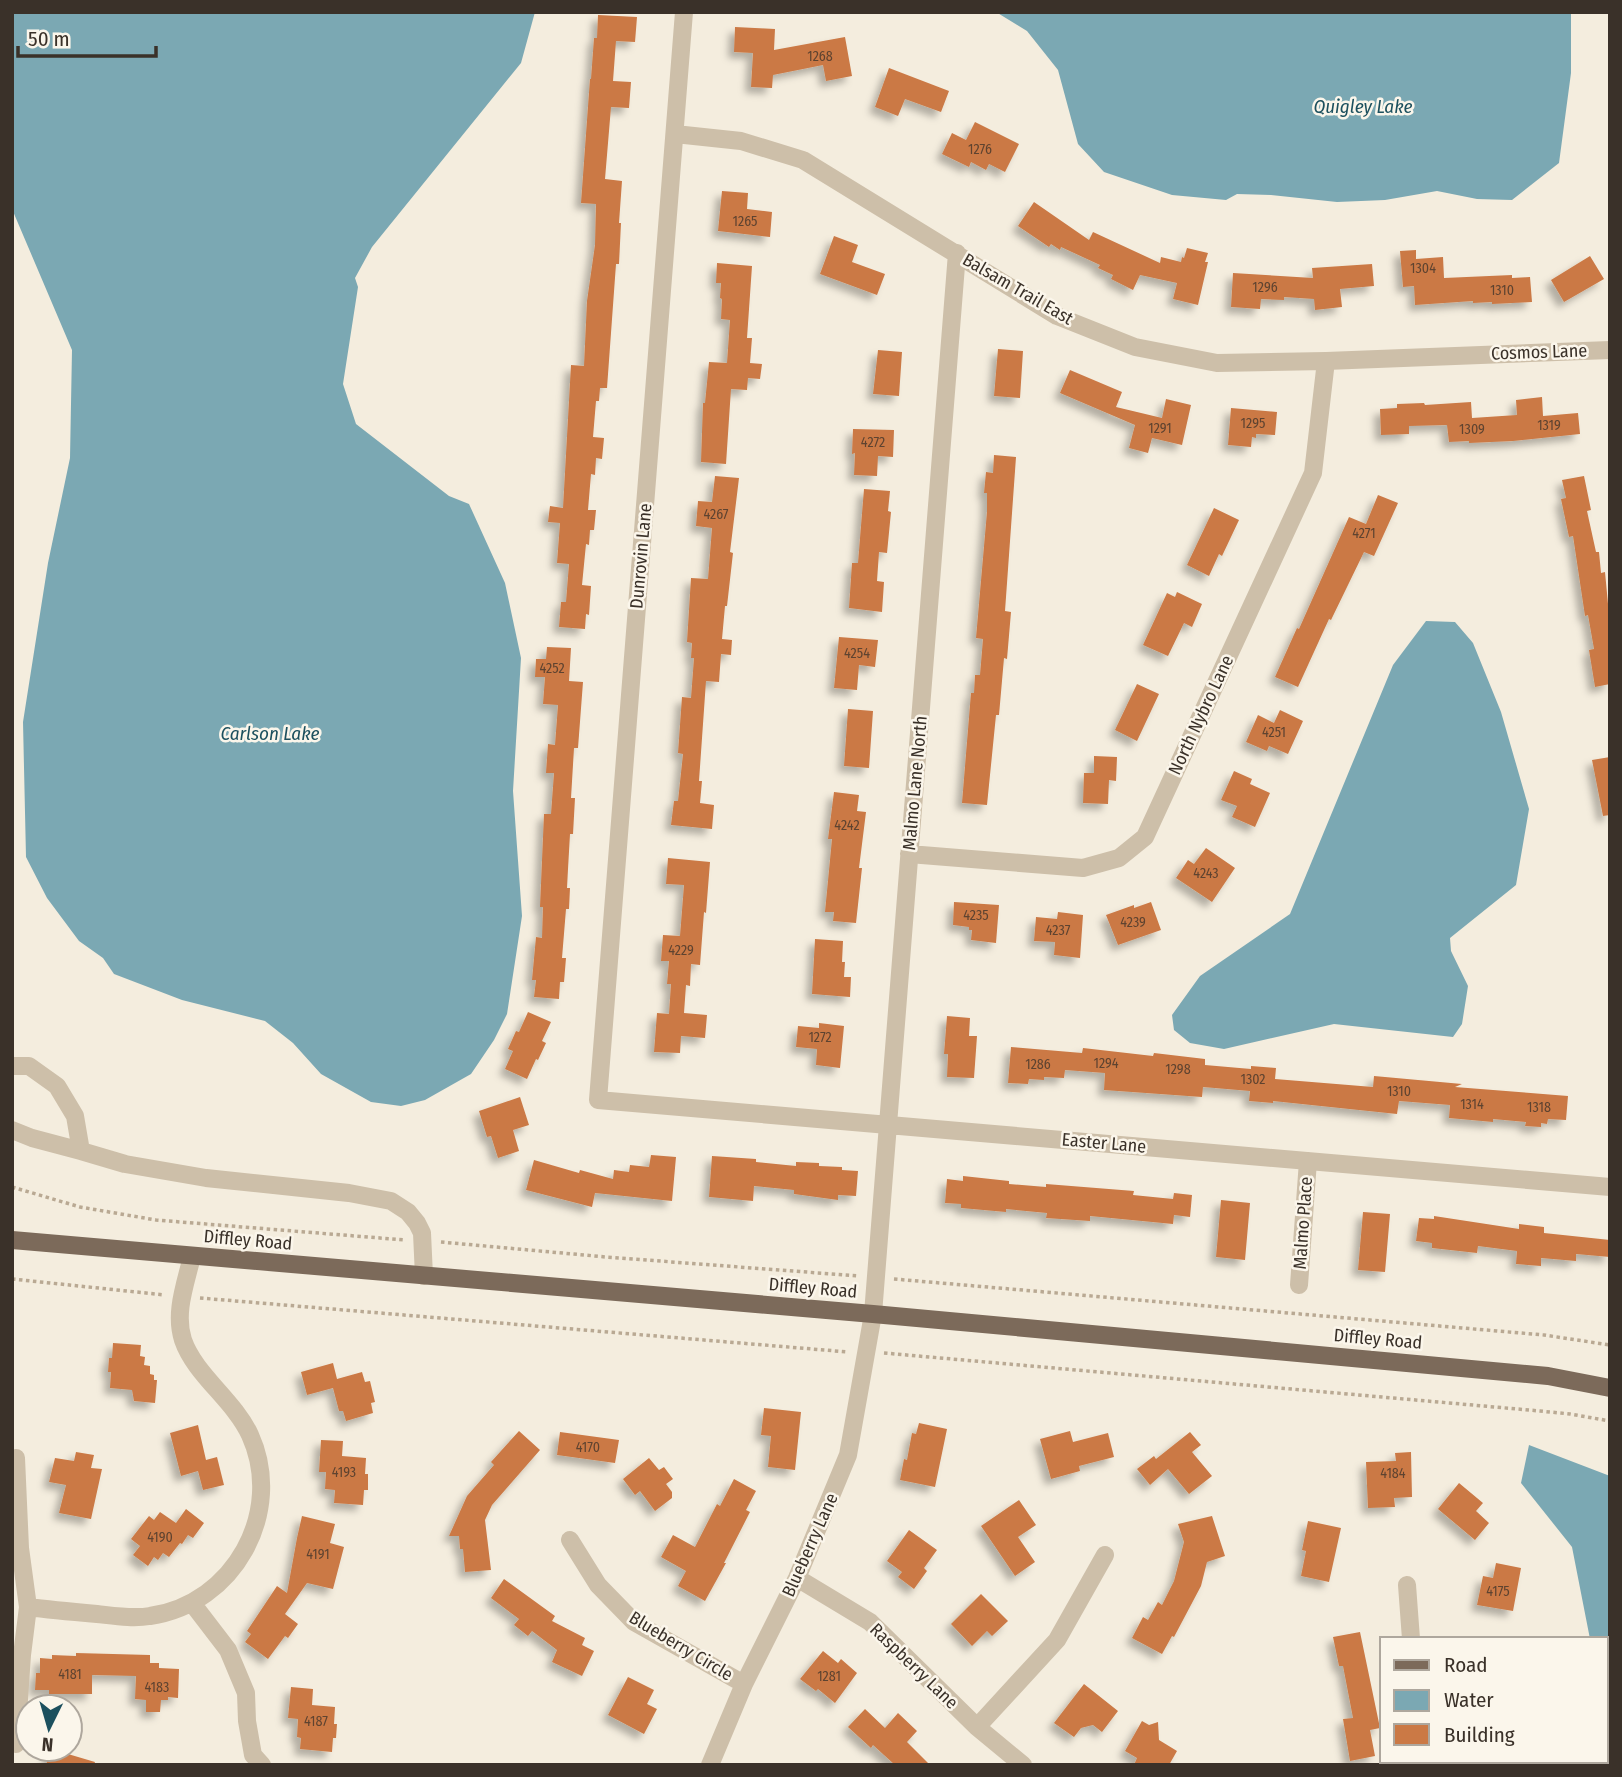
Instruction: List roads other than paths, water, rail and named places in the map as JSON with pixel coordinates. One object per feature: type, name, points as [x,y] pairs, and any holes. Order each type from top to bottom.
[{"type":"main road","name":"Diffley Road","points":[[12,1241],[873,1314],[1548,1376],[1610,1388]]},
{"type":"street","name":"Dunrovin Lane","points":[[598,1100],[684,12]]},
{"type":"street","name":"Balsam Trail East","points":[[675,134],[741,141],[803,160],[1057,316],[1135,347],[1217,363],[1468,355]]},
{"type":"street","name":"Malmo Lane North","points":[[873,1314],[957,253]]},
{"type":"street","name":"Cosmos Lane","points":[[1468,355],[1610,350]]},
{"type":"street","name":"North Nybro Lane","points":[[909,854],[1083,868],[1118,858],[1145,837],[1313,474],[1326,361]]},
{"type":"street","points":[[12,1066],[29,1066],[57,1086],[75,1116],[81,1152]]},
{"type":"street","name":"Easter Lane","points":[[598,1100],[1610,1186]]},
{"type":"street","points":[[12,1130],[125,1164],[206,1178],[349,1193],[391,1201],[408,1212],[422,1233],[424,1276]]},
{"type":"street","name":"Malmo Place","points":[[1298,1285],[1308,1161]]},
{"type":"street","points":[[28,1607],[130,1617],[168,1612],[192,1603],[228,1576],[239,1561],[256,1527],[262,1491],[257,1453],[247,1428],[232,1405],[188,1351],[180,1324],[180,1310],[192,1256]]},
{"type":"street","name":"Blueberry Lane","points":[[710,1765],[744,1684],[797,1578],[849,1455],[873,1314]]},
{"type":"street","points":[[16,1458],[20,1548],[28,1607],[19,1693]]},
{"type":"street","name":"Blueberry Circle","points":[[570,1540],[598,1585],[634,1622],[744,1684]]},
{"type":"street","points":[[977,1727],[1057,1640],[1105,1555]]},
{"type":"street","name":"Raspberry Lane","points":[[797,1578],[870,1622],[977,1727],[1023,1765]]},
{"type":"street","points":[[1407,1585],[1410,1637]]},
{"type":"street","points":[[192,1603],[228,1650],[246,1693],[247,1721],[253,1755],[262,1765]]},
{"type":"water","name":"Carlson Lake","points":[[12,12],[535,12],[521,63],[372,247],[355,278],[358,287],[343,384],[356,424],[449,496],[469,504],[505,583],[521,658],[513,791],[522,916],[507,1014],[494,1040],[471,1074],[425,1100],[401,1106],[371,1102],[321,1074],[293,1043],[265,1021],[182,1000],[114,974],[103,958],[79,941],[47,898],[26,857],[23,722],[48,563],[70,458],[72,350],[12,209]]},
{"type":"water","name":"Quigley Lake","points":[[996,12],[1571,12],[1571,73],[1559,163],[1512,200],[1477,199],[1437,191],[1385,200],[1337,202],[1271,195],[1237,194],[1226,200],[1172,195],[1104,172],[1078,144],[1058,70],[1027,31]]},
{"type":"water","points":[[1426,621],[1455,622],[1473,643],[1501,712],[1529,809],[1516,885],[1450,938],[1451,951],[1468,986],[1462,1024],[1453,1037],[1334,1024],[1224,1049],[1190,1043],[1174,1030],[1172,1015],[1200,976],[1290,914],[1393,665]]},
{"type":"water","points":[[1529,1445],[1610,1476],[1610,1765],[1601,1765],[1608,1763],[1608,1637],[1590,1637],[1572,1547],[1521,1483]]}]
